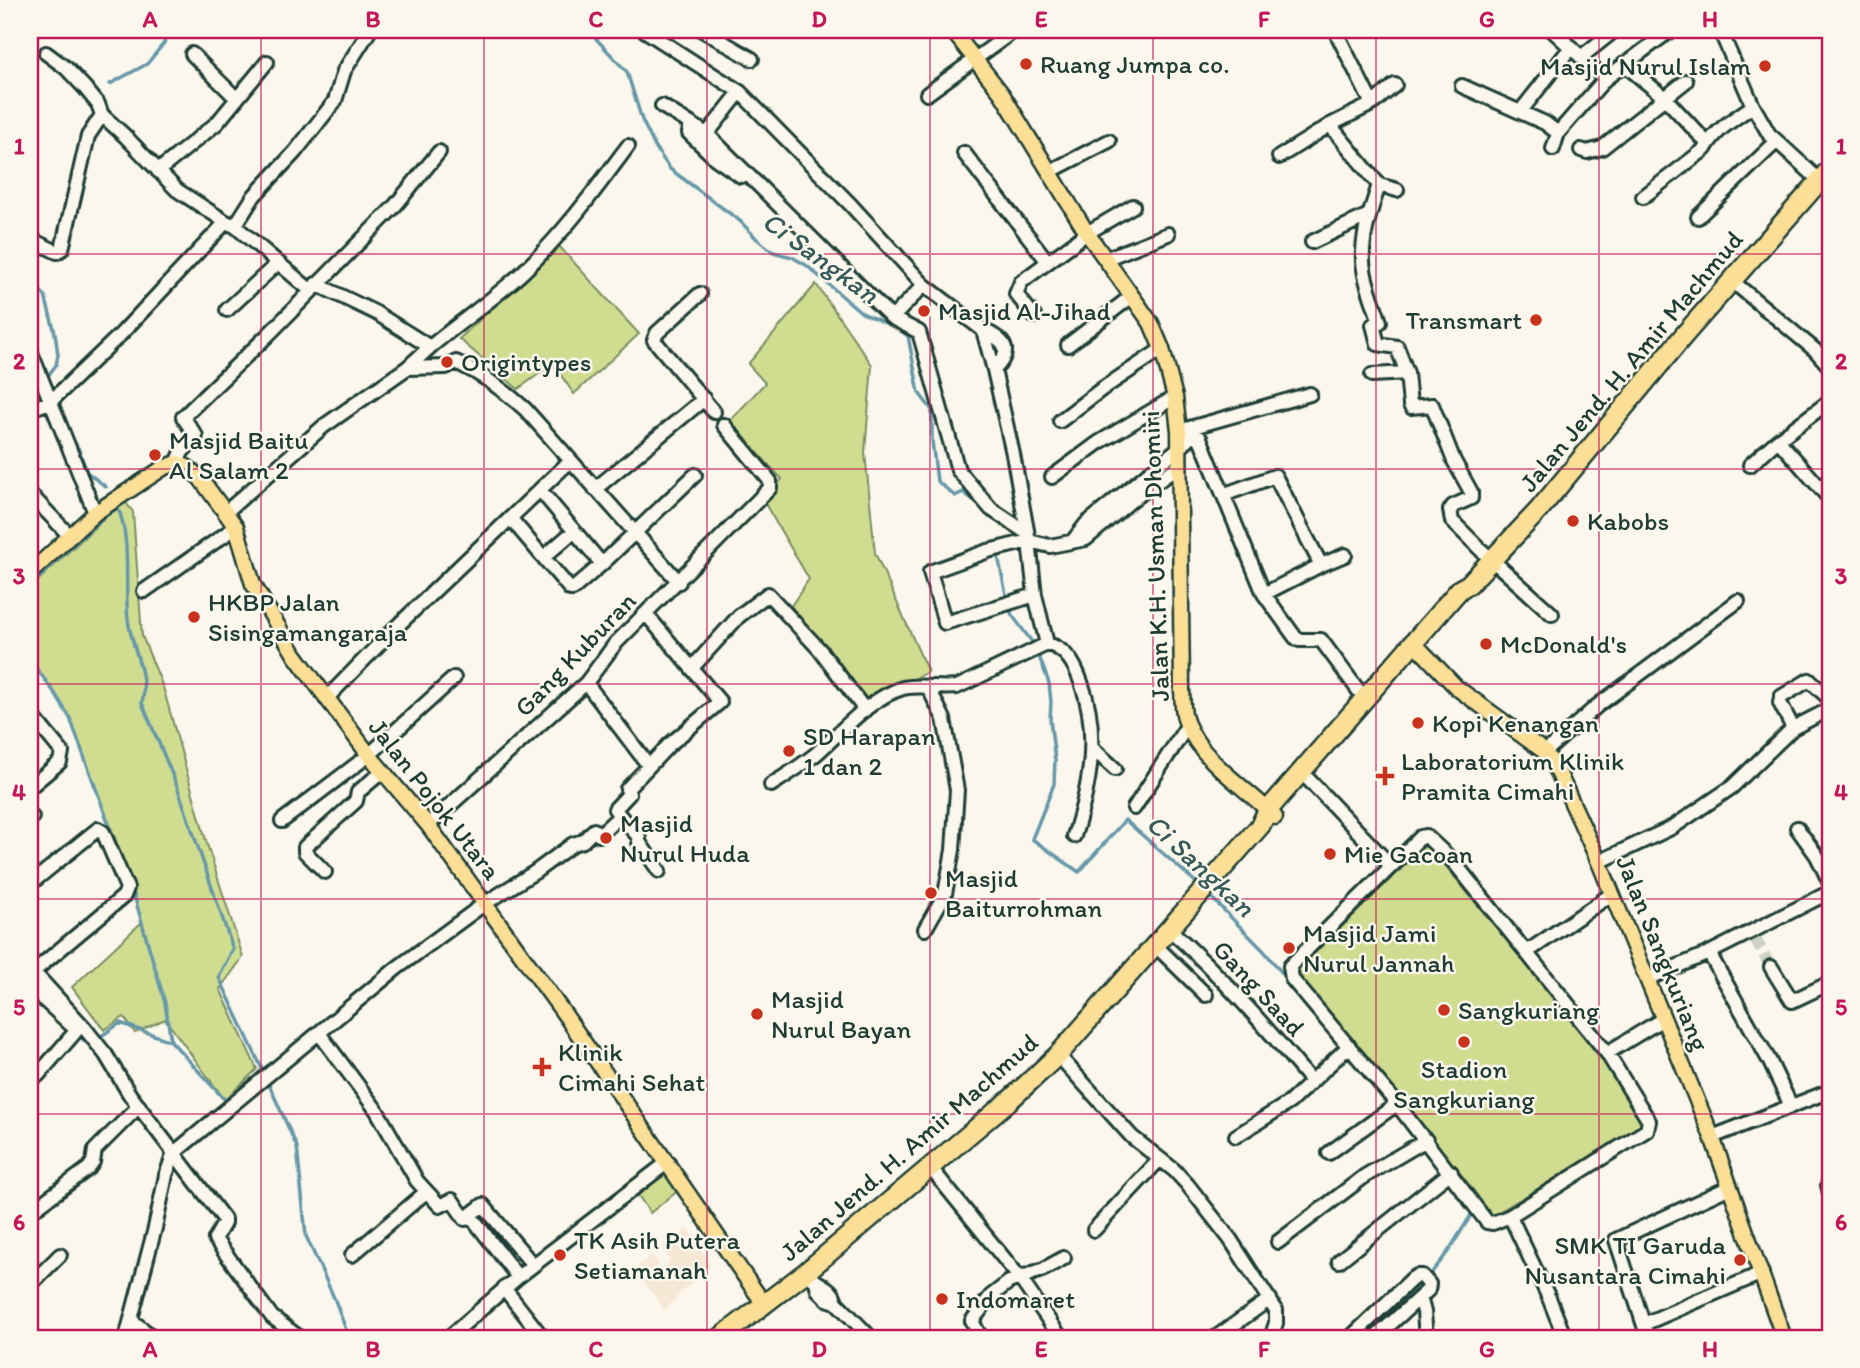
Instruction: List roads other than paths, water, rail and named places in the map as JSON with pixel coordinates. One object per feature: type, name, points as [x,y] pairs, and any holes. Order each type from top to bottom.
[{"type":"highway","name":"Jalan Jend. H. Amir Machmud","points":[[1268,818],[1308,779],[1460,589],[1469,584],[1493,560],[1538,511],[1825,175]]},
{"type":"highway","name":"Jalan Jend. H. Amir Machmud","points":[[720,1338],[764,1304],[811,1277],[930,1167],[1011,1100],[1058,1055],[1268,818],[1364,698],[1417,645]]},
{"type":"main road","name":"Jalan K.H. Usman Dhomiri","points":[[952,30],[1002,94],[1087,233],[1151,323],[1162,348],[1175,397],[1179,432],[1182,691],[1187,726],[1207,754],[1268,818]]},
{"type":"main road","name":"Jalan Pojok Utara","points":[[177,463],[187,467],[200,478],[227,511],[236,527],[253,584],[263,605],[326,699],[428,825],[565,1015],[764,1304]]},
{"type":"main road","points":[[30,573],[95,513],[163,468],[177,463]]},
{"type":"main road","name":"Jalan Sangkuriang","points":[[1417,645],[1457,688],[1545,752],[1558,772],[1599,862],[1712,1137],[1784,1338]]},
{"type":"street","points":[[30,409],[50,401],[121,334],[230,224],[295,152],[335,102],[344,71],[370,30]]},
{"type":"street","points":[[644,30],[740,92],[925,285],[983,330],[994,370],[1028,537],[1035,595],[1037,649]]},
{"type":"street","points":[[702,30],[752,59]]},
{"type":"street","points":[[927,94],[1015,30]]},
{"type":"street","points":[[1335,30],[1372,104]]},
{"type":"street","points":[[1552,30],[1605,79]]},
{"type":"street","points":[[1581,57],[1615,30]]},
{"type":"street","points":[[1553,149],[1558,133],[1605,79],[1671,30]]},
{"type":"street","points":[[1720,30],[1769,134],[1776,142],[1825,175]]},
{"type":"street","points":[[1520,112],[1570,47]]},
{"type":"street","points":[[46,53],[66,68],[85,88],[102,116],[177,190],[230,224],[313,287],[376,313],[430,347]]},
{"type":"street","points":[[192,54],[237,99]]},
{"type":"street","points":[[158,170],[217,123],[267,62]]},
{"type":"street","points":[[1624,64],[1665,98],[1708,144]]},
{"type":"street","points":[[1581,150],[1587,152],[1602,148],[1685,81]]},
{"type":"street","points":[[1279,157],[1330,125],[1372,104],[1395,85]]},
{"type":"street","points":[[1462,86],[1545,123],[1558,133]]},
{"type":"street","points":[[707,134],[740,92]]},
{"type":"street","points":[[662,106],[707,134],[892,318],[919,332],[958,470],[991,509],[1028,537],[1051,547],[1086,540],[1133,499],[1179,466]]},
{"type":"street","points":[[1643,197],[1705,149],[1730,121],[1754,106]]},
{"type":"street","points":[[30,239],[57,252],[62,249],[88,136],[102,116]]},
{"type":"street","points":[[691,124],[689,133],[715,158],[759,187]]},
{"type":"street","points":[[1330,125],[1379,185],[1397,190]]},
{"type":"street","points":[[1051,171],[1108,141]]},
{"type":"street","points":[[1698,217],[1776,142]]},
{"type":"street","points":[[227,511],[324,426],[407,368],[526,270],[565,227],[628,146]]},
{"type":"street","points":[[177,463],[182,452],[196,436],[183,417],[394,207],[439,152]]},
{"type":"street","points":[[964,153],[1048,262]]},
{"type":"street","points":[[1379,185],[1362,253],[1380,322],[1373,325],[1378,344],[1397,346],[1407,373],[1411,407],[1432,405],[1454,461],[1471,492],[1471,498],[1450,510],[1452,521],[1552,614]]},
{"type":"street","points":[[1034,316],[1016,294],[1021,282],[1087,233],[1133,206]]},
{"type":"street","points":[[1312,242],[1370,215]]},
{"type":"street","points":[[1105,259],[1168,234]]},
{"type":"street","points":[[227,310],[278,263]]},
{"type":"street","points":[[1732,281],[1815,350],[1830,367]]},
{"type":"street","points":[[892,318],[925,285]]},
{"type":"street","points":[[700,294],[657,333],[654,340],[714,412]]},
{"type":"street","points":[[1068,345],[1132,296]]},
{"type":"street","points":[[1060,421],[1162,348]]},
{"type":"street","points":[[30,350],[95,513]]},
{"type":"street","points":[[407,368],[446,367],[456,362],[491,380],[526,409],[679,582]]},
{"type":"street","points":[[1373,375],[1407,373]]},
{"type":"street","points":[[1179,432],[1310,394]]},
{"type":"street","points":[[1052,477],[1098,443],[1175,397]]},
{"type":"street","points":[[595,489],[704,399]]},
{"type":"street","points":[[1750,465],[1830,401]]},
{"type":"street","name":"Gang Kuburan","points":[[428,825],[586,683],[615,644],[771,486],[770,481],[724,425]]},
{"type":"street","points":[[1072,542],[1086,524],[1189,438],[1200,438],[1264,594],[1295,637],[1299,640],[1321,640],[1364,698]]},
{"type":"street","points":[[1778,440],[1830,499]]},
{"type":"street","points":[[326,699],[390,633],[570,460]]},
{"type":"street","points":[[511,519],[570,589],[576,588],[695,475]]},
{"type":"street","points":[[1223,495],[1275,476],[1321,565]]},
{"type":"street","points":[[540,490],[602,564]]},
{"type":"street","points":[[30,494],[69,535]]},
{"type":"street","points":[[144,591],[236,527]]},
{"type":"street","points":[[544,556],[574,530]]},
{"type":"street","points":[[1028,537],[930,572],[945,623],[1035,595]]},
{"type":"street","points":[[1264,594],[1345,555]]},
{"type":"street","points":[[692,668],[739,616],[768,594],[820,650],[865,709]]},
{"type":"street","points":[[1545,752],[1597,706],[1738,601]]},
{"type":"street","points":[[646,614],[720,702],[671,743],[627,789],[629,794],[615,809],[639,837],[639,842],[659,871]]},
{"type":"street","points":[[771,785],[814,755],[865,709],[898,690],[923,685],[957,687],[1037,649],[1059,649],[1077,670],[1091,721],[1091,766],[1085,802],[1074,836]]},
{"type":"street","points":[[282,821],[369,755],[454,678]]},
{"type":"street","points":[[1793,728],[1780,703],[1781,697],[1809,680],[1830,699]]},
{"type":"street","points":[[586,683],[649,766]]},
{"type":"street","points":[[925,929],[945,894],[953,850],[957,790],[944,719],[928,687]]},
{"type":"street","points":[[1599,862],[1673,827],[1732,787],[1793,728],[1830,709]]},
{"type":"street","points":[[30,713],[62,752],[60,762],[30,786]]},
{"type":"street","points":[[1134,807],[1187,726]]},
{"type":"street","points":[[1091,747],[1115,769]]},
{"type":"street","points":[[325,872],[305,852],[305,847],[356,801],[358,792],[383,771]]},
{"type":"street","points":[[1308,779],[1391,866]]},
{"type":"street","points":[[126,1338],[166,1175],[174,1153],[397,968],[484,904],[573,844],[583,841],[594,830],[599,835],[620,816]]},
{"type":"street","points":[[1797,828],[1817,856],[1830,883]]},
{"type":"street","points":[[30,884],[98,829],[103,832],[127,888],[124,896],[31,975]]},
{"type":"street","points":[[1421,837],[1427,837],[1453,861],[1607,1053],[1649,1121],[1647,1130],[1510,1216],[1493,1223],[1487,1222],[1426,1140],[1292,979],[1290,966],[1391,866],[1421,837]]},
{"type":"street","points":[[1647,979],[1753,936],[1830,892]]},
{"type":"street","points":[[1527,951],[1612,894]]},
{"type":"street","name":"Gang Saad","points":[[1169,929],[1201,957],[1260,1020],[1311,1081]]},
{"type":"street","points":[[1155,945],[1206,995]]},
{"type":"street","points":[[1709,953],[1769,1060],[1791,1106]]},
{"type":"street","points":[[1771,967],[1792,1001],[1830,983]]},
{"type":"street","points":[[31,975],[44,1000],[101,1050]]},
{"type":"street","points":[[31,975],[83,1026],[101,1050],[224,1219],[215,1239],[272,1317],[300,1338]]},
{"type":"street","points":[[1607,1053],[1663,1019]]},
{"type":"street","points":[[30,1071],[38,1076],[77,1030]]},
{"type":"street","points":[[319,1033],[377,1111],[426,1192],[432,1194],[440,1206],[452,1200],[465,1219],[483,1205],[533,1265]]},
{"type":"street","points":[[1236,1136],[1290,1102],[1347,1048]]},
{"type":"street","points":[[1058,1055],[1132,1137],[1174,1171],[1206,1207],[1270,1299],[1277,1314],[1271,1338]]},
{"type":"street","points":[[1712,1137],[1830,1090]]},
{"type":"street","points":[[1329,1153],[1397,1104]]},
{"type":"street","points":[[30,1212],[89,1168],[95,1150],[139,1105]]},
{"type":"street","points":[[1278,1242],[1365,1176],[1426,1140]]},
{"type":"street","points":[[1094,1230],[1160,1160]]},
{"type":"street","points":[[448,1338],[533,1265],[668,1162]]},
{"type":"street","points":[[930,1167],[1019,1277],[1061,1338]]},
{"type":"street","points":[[1339,1261],[1451,1172]]},
{"type":"street","points":[[1830,1180],[1830,1193]]},
{"type":"street","points":[[1648,1338],[1616,1240],[1730,1187]]},
{"type":"street","points":[[352,1255],[426,1192]]},
{"type":"street","points":[[470,1215],[518,1277]]},
{"type":"street","points":[[1510,1216],[1565,1338]]},
{"type":"street","points":[[30,1285],[60,1255]]},
{"type":"street","points":[[981,1338],[972,1321],[991,1296],[1019,1277],[1044,1269],[1064,1258]]},
{"type":"street","points":[[1644,1324],[1762,1273]]},
{"type":"street","points":[[1350,1338],[1412,1279],[1422,1276],[1429,1287],[1375,1338]]},
{"type":"street","points":[[811,1277],[834,1293],[836,1302],[871,1338]]},
{"type":"street","points":[[505,1288],[543,1338]]},
{"type":"street","points":[[1420,1297],[1426,1338]]},
{"type":"street","points":[[1215,1338],[1270,1299]]},
{"type":"street","points":[[131,1320],[154,1338]]},
{"type":"waterway","points":[[110,84],[147,64],[164,43],[169,30]]},
{"type":"waterway","name":"Ci Sangkan","points":[[588,30],[627,72],[642,120],[655,147],[670,169],[740,221],[773,252],[792,257],[806,265],[862,313],[899,329],[908,336],[919,393],[932,410],[932,441],[937,481],[955,496],[963,492],[985,509],[989,517]]},
{"type":"waterway","points":[[30,211],[35,187],[31,159]]},
{"type":"waterway","points":[[30,280],[45,296],[55,333],[58,355],[56,365],[47,377],[53,389]]},
{"type":"waterway","points":[[60,405],[65,422]]},
{"type":"waterway","points":[[69,433],[87,472],[106,487]]},
{"type":"waterway","points":[[117,506],[124,532],[128,619],[143,682],[142,703],[177,786],[233,949],[219,977],[264,1073]]},
{"type":"waterway","points":[[30,586],[97,523],[118,507]]},
{"type":"waterway","name":"Ci Sangkan","points":[[998,556],[1007,599]]},
{"type":"waterway","name":"Ci Sangkan","points":[[1009,607],[1040,659],[1049,683],[1051,702],[1054,784],[1032,839],[1079,872],[1125,820],[1199,885]]},
{"type":"waterway","points":[[30,660],[70,718],[127,874]]},
{"type":"waterway","points":[[132,888],[165,1003],[171,1041],[225,1100],[245,1087]]},
{"type":"waterway","name":"Ci Sangkan","points":[[1207,893],[1264,951],[1287,979]]},
{"type":"waterway","points":[[97,1039],[120,1023],[171,1041]]},
{"type":"waterway","points":[[78,1035],[88,1044],[91,1043]]},
{"type":"waterway","points":[[267,1080],[297,1147],[306,1236],[349,1338]]},
{"type":"waterway","name":"Ci Sangkan","points":[[1429,1276],[1473,1212]]},
{"type":"waterway","name":"Ci Sangkan","points":[[1365,1338],[1421,1283]]},
{"type":"tunnel","points":[[1755,939],[1771,967]]},
{"type":"place","name":"Ruang Jumpa co.","points":[[1026,64]]},
{"type":"place","name":"Masjid Nurul Islam","points":[[1765,66]]},
{"type":"place","name":"Masjid Al-Jihad","points":[[924,311]]},
{"type":"place","name":"Transmart","points":[[1536,320]]},
{"type":"place","name":"Origintypes","points":[[447,362]]},
{"type":"place","name":"Masjid Baitu Al Salam 2","points":[[155,455]]},
{"type":"place","name":"Kabobs","points":[[1573,521]]},
{"type":"place","name":"HKBP Jalan Sisingamangaraja","points":[[194,617]]},
{"type":"place","name":"McDonald's","points":[[1486,644]]},
{"type":"place","name":"Kopi Kenangan","points":[[1418,723]]},
{"type":"place","name":"SD Harapan 1 dan 2","points":[[789,751]]},
{"type":"place","name":"Laboratorium Klinik Pramita Cimahi","points":[[1385,776]]},
{"type":"place","name":"Masjid Nurul Huda","points":[[606,838]]},
{"type":"place","name":"Mie Gacoan","points":[[1330,854]]},
{"type":"place","name":"Masjid Baiturrohman","points":[[931,893]]},
{"type":"place","name":"Masjid Jami Nurul Jannah","points":[[1289,948]]},
{"type":"place","name":"Sangkuriang","points":[[1444,1010]]},
{"type":"place","name":"Masjid Nurul Bayan","points":[[757,1014]]},
{"type":"place","name":"Stadion Sangkuriang","points":[[1464,1042]]},
{"type":"place","name":"Klinik Cimahi Sehat","points":[[542,1067]]},
{"type":"place","name":"TK Asih Putera Setiamanah","points":[[560,1255]]},
{"type":"place","name":"SMK TI Garuda Nusantara Cimahi","points":[[1740,1260]]},
{"type":"place","name":"Indomaret","points":[[942,1299]]}]
